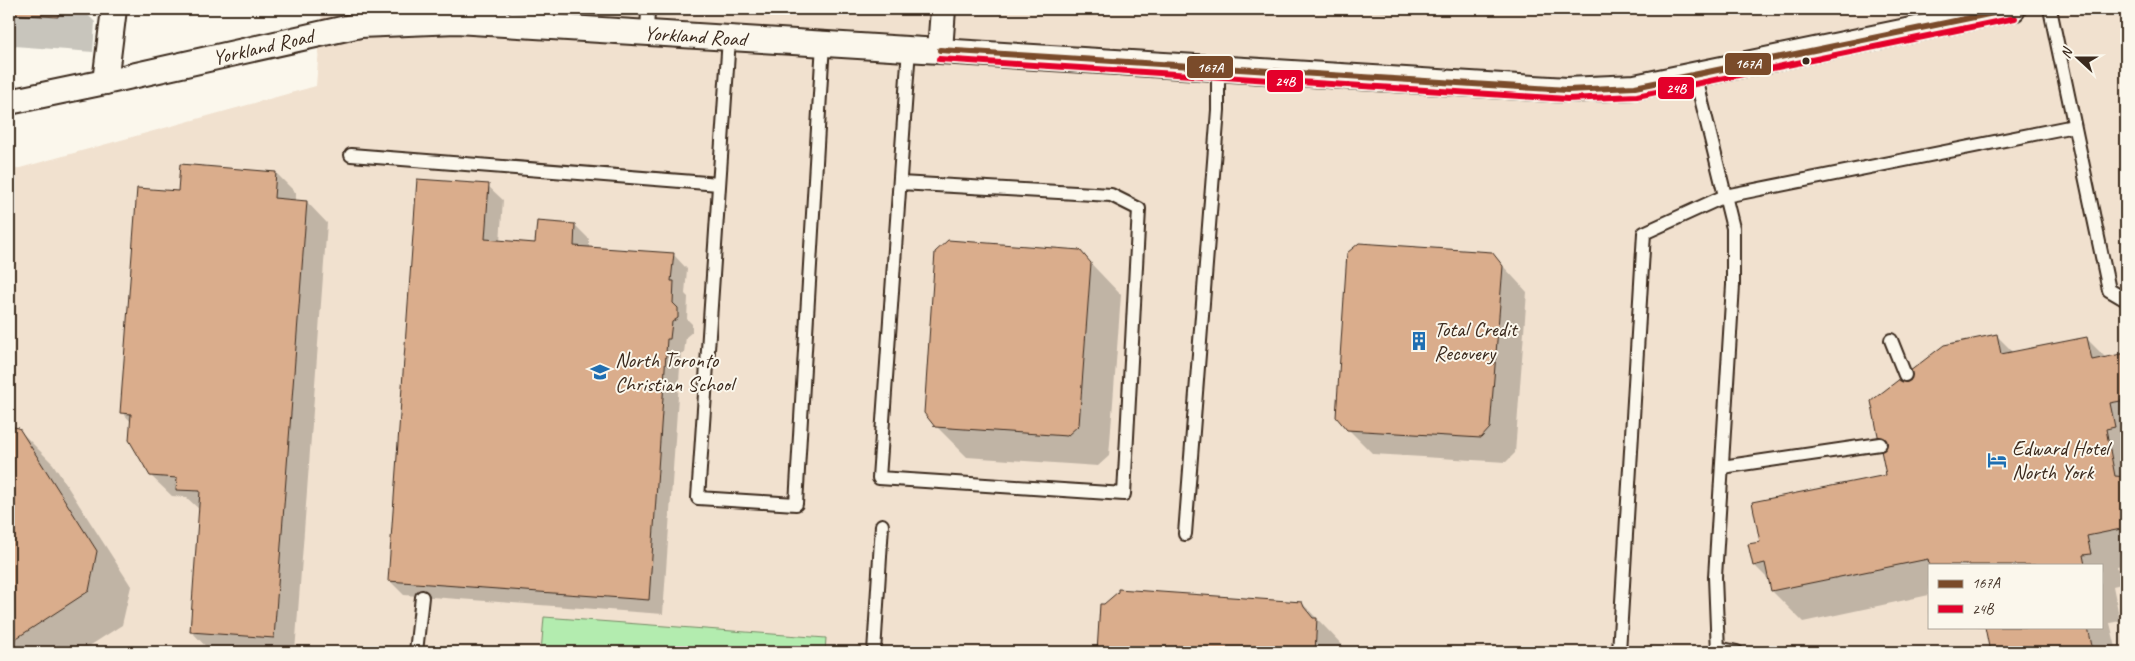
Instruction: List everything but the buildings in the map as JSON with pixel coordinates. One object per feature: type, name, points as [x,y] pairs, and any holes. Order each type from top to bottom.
[{"type":"street","points":[[105,82],[114,9]]},
{"type":"street","points":[[940,50],[943,9]]},
{"type":"street","name":"Yorkland Road","points":[[9,102],[360,25],[456,21],[1567,90],[1635,87],[2013,9]]},
{"type":"lane","points":[[646,32],[648,9]]},
{"type":"lane","points":[[2050,9],[2109,290],[2126,300]]},
{"type":"lane","points":[[729,38],[698,498],[796,504],[823,43]]},
{"type":"lane","points":[[900,183],[1111,195],[1139,209],[1124,494],[879,478],[909,48]]},
{"type":"lane","points":[[1185,534],[1218,110],[1218,67]]},
{"type":"lane","points":[[1695,74],[1733,228],[1733,285],[1715,577],[1718,650],[1737,652]]},
{"type":"lane","points":[[1619,652],[1644,233],[1725,196],[2074,126]]},
{"type":"lane","points":[[351,155],[720,184]]},
{"type":"lane","points":[[1891,340],[1905,375]]},
{"type":"lane","points":[[1722,467],[1880,444]]},
{"type":"lane","points":[[874,652],[882,525]]},
{"type":"lane","points":[[416,652],[422,596]]},
{"type":"shaded area","points":[[322,9],[2126,9],[2126,652],[9,652],[9,171],[316,86]]},
{"type":"green space","points":[[544,617],[826,638],[825,652],[541,652]]},
{"type":"transit line","name":"167A","points":[[940,50],[1567,90],[1635,87],[2013,9]]},
{"type":"transit line","name":"24B","points":[[939,59],[1567,99],[1637,96],[2015,18]]},
{"type":"place","name":"Total Credit Recovery","points":[[1419,341]]},
{"type":"place","name":"North Toronto Christian School","points":[[600,372]]},
{"type":"place","name":"Edward Hotel North York","points":[[1997,460]]}]
